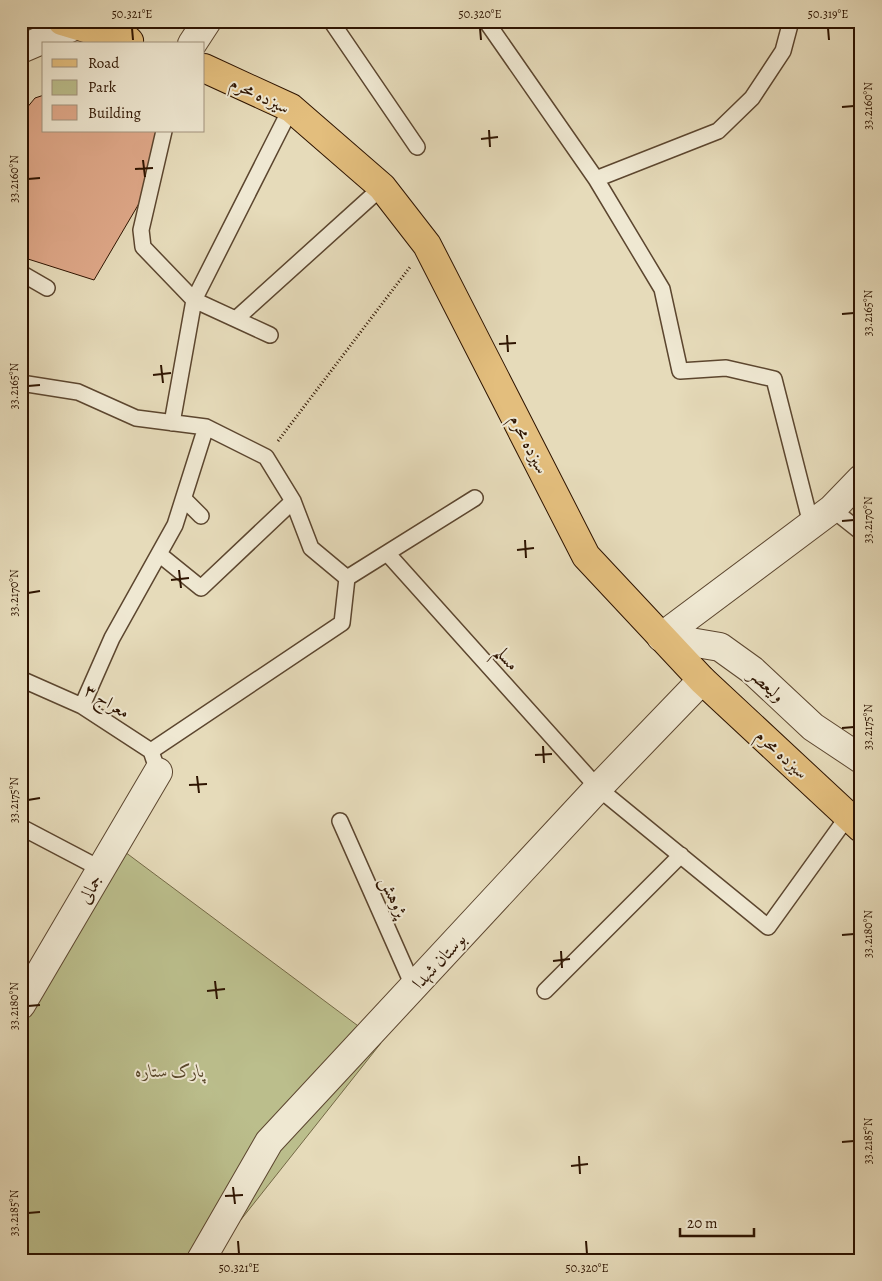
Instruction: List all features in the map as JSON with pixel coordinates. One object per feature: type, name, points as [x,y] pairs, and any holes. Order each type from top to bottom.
[{"type":"main road","points":[[108,21],[134,42]]},
{"type":"main road","points":[[70,23],[134,42]]},
{"type":"main road","name":"سیزده محرم","points":[[205,68],[291,108],[382,187],[427,245],[586,556],[702,680],[854,822]]},
{"type":"street","points":[[193,42],[207,21]]},
{"type":"street","points":[[21,49],[70,23]]},
{"type":"street","points":[[662,637],[822,516],[861,479]]},
{"type":"street","name":"ولیعصر","points":[[662,637],[720,647],[752,670],[813,727],[861,759]]},
{"type":"street","name":"بوستان شهدا","points":[[201,1260],[269,1142],[598,788],[702,680]]},
{"type":"street","name":"جمالی","points":[[21,1005],[101,869],[155,762]]},
{"type":"lane","points":[[331,21],[418,147]]},
{"type":"lane","points":[[486,21],[596,179],[662,289],[680,371],[726,368],[774,379],[822,516],[861,532]]},
{"type":"lane","points":[[596,179],[718,131],[752,98],[784,51],[791,21]]},
{"type":"lane","points":[[172,423],[194,300],[291,108]]},
{"type":"lane","points":[[164,132],[141,230],[143,247],[194,300],[237,318],[270,335]]},
{"type":"lane","points":[[237,318],[382,187]]},
{"type":"lane","points":[[21,273],[48,288]]},
{"type":"lane","points":[[21,383],[78,392],[136,418],[206,427],[266,457],[293,501],[311,548],[347,578]]},
{"type":"lane","points":[[82,706],[112,638],[175,525],[206,427]]},
{"type":"lane","points":[[347,578],[475,498]]},
{"type":"lane","points":[[184,499],[201,516]]},
{"type":"lane","points":[[159,554],[201,588],[293,501]]},
{"type":"lane","name":"مسلم","points":[[387,553],[598,788],[768,927],[854,822]]},
{"type":"lane","points":[[155,762],[342,623],[347,578]]},
{"type":"lane","name":"معراج ۳","points":[[21,679],[82,706],[155,762]]},
{"type":"lane","name":"پژوهش","points":[[340,821],[414,988]]},
{"type":"lane","points":[[21,827],[101,869]]},
{"type":"lane","points":[[545,991],[681,855]]},
{"type":"path","points":[[266,457],[427,245]]},
{"type":"green space","name":"پارک ستاره","points":[[125,852],[381,1043],[209,1260],[21,1260],[21,1014]]},
{"type":"building","points":[[42,96],[42,132],[156,132],[144,195],[94,280],[28,259],[21,255],[21,115],[35,98]]}]
